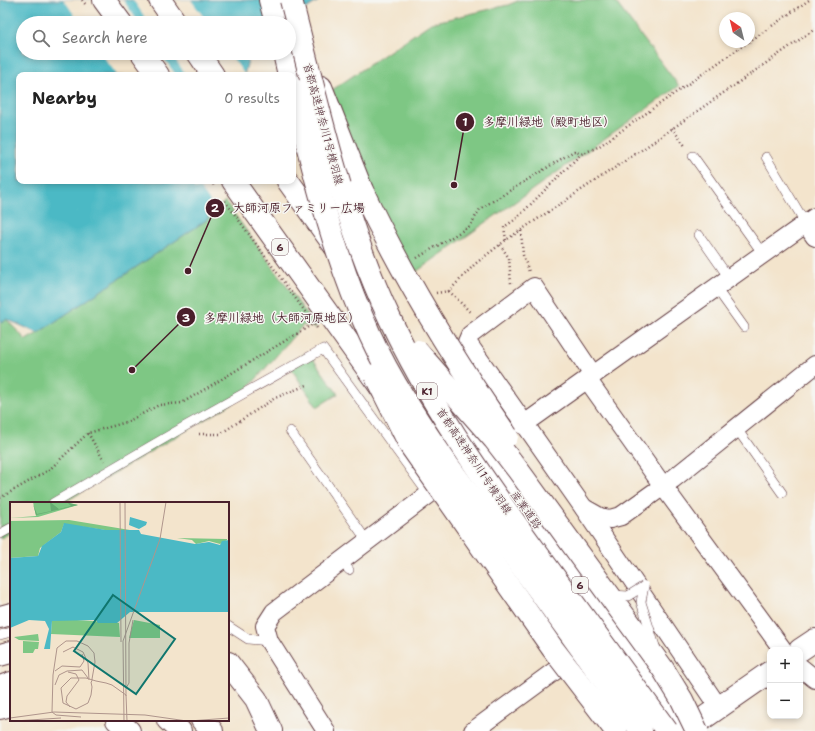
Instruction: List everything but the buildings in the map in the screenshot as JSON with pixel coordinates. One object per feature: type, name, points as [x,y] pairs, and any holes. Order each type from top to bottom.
[{"type":"main road","points":[[104,0],[116,16]]},
{"type":"main road","points":[[160,0],[171,16]]},
{"type":"main road","points":[[270,0],[274,16]]},
{"type":"main road","name":"首都高速神奈川1号横羽線","points":[[291,0],[295,16]]},
{"type":"main road","name":"首都高速神奈川1号横羽線","points":[[296,20],[349,218],[370,288],[453,432],[505,509],[667,731]]},
{"type":"main road","points":[[298,28],[361,188],[396,259],[434,325],[487,408],[681,677],[687,690],[690,703],[685,731]]},
{"type":"main road","points":[[147,60],[156,72]]},
{"type":"main road","points":[[203,60],[211,72]]},
{"type":"main road","name":"首都高速神奈川1号横羽線","points":[[286,60],[288,72]]},
{"type":"main road","name":"首都高速神奈川1号横羽線","points":[[296,100],[329,224],[357,306],[400,393],[447,464],[641,731]]},
{"type":"main road","name":"6","points":[[236,184],[322,321],[439,468],[630,731]]},
{"type":"main road","name":"6","points":[[290,184],[370,288]]},
{"type":"main road","points":[[329,224],[341,284],[355,327],[383,393],[406,438],[499,573],[616,731]]},
{"type":"main road","points":[[370,288],[406,338],[438,377],[494,439],[609,594],[663,669],[682,700],[697,731]]},
{"type":"main road","name":"産業道路","points":[[370,288],[475,440],[685,731]]},
{"type":"main road","points":[[0,617],[10,614]]},
{"type":"main road","points":[[803,648],[815,640]]},
{"type":"main road","points":[[0,655],[10,652]]},
{"type":"main road","points":[[229,664],[256,699],[271,731]]},
{"type":"main road","points":[[685,731],[767,674]]},
{"type":"main road","points":[[0,686],[10,683]]},
{"type":"main road","points":[[0,708],[10,705]]},
{"type":"main road","points":[[118,721],[129,731]]},
{"type":"main road","points":[[169,721],[180,731]]},
{"type":"main road","points":[[203,721],[212,731]]},
{"type":"street","points":[[523,425],[763,254],[812,226]]},
{"type":"street","points":[[719,708],[583,507],[523,425],[467,342],[470,335],[534,288],[590,377],[663,486],[781,647]]},
{"type":"street","points":[[583,507],[600,517],[610,519],[621,516],[663,486],[815,365]]},
{"type":"street","points":[[326,731],[269,641],[265,626],[274,612],[345,566],[367,541],[429,495],[432,492],[439,468],[475,440]]},
{"type":"street","points":[[473,731],[576,655]]},
{"type":"street","points":[[803,669],[815,679]]},
{"type":"lane","points":[[693,156],[763,254]]},
{"type":"lane","points":[[766,157],[812,226]]},
{"type":"lane","points":[[699,235],[744,327]]},
{"type":"lane","points":[[55,502],[323,349],[429,495]]},
{"type":"lane","points":[[736,429],[782,493]]},
{"type":"lane","points":[[290,431],[367,541]]},
{"type":"lane","points":[[0,534],[10,529]]},
{"type":"lane","points":[[609,594],[616,597],[628,596],[644,586],[641,596],[642,608],[663,669]]},
{"type":"lane","points":[[229,627],[248,639],[269,641]]},
{"type":"lane","points":[[0,635],[10,632]]},
{"type":"path","points":[[755,38],[809,0]]},
{"type":"path","points":[[430,295],[449,291],[476,264],[506,240],[815,29]]},
{"type":"path","points":[[506,240],[504,227],[516,219],[581,154],[598,147],[740,48]]},
{"type":"path","points":[[672,128],[693,156]]},
{"type":"path","points":[[225,201],[322,321]]},
{"type":"path","points":[[521,231],[523,255]]},
{"type":"path","points":[[500,245],[509,258],[511,278],[510,287]]},
{"type":"path","points":[[449,291],[475,317]]},
{"type":"path","points":[[191,433],[220,434],[275,398],[307,385]]},
{"type":"path","points":[[0,498],[49,470],[88,433],[127,422],[159,405],[182,403]]},
{"type":"path","points":[[88,433],[109,470]]},
{"type":"green space","points":[[520,0],[614,0],[679,86],[406,279],[332,90],[431,23],[508,5]]},
{"type":"green space","points":[[225,201],[317,328],[303,325],[238,400],[65,502],[10,502],[10,533],[0,539],[0,323],[6,319],[26,340],[208,219]]},
{"type":"green space","points":[[308,352],[338,394],[317,407],[288,364]]},
{"type":"water","points":[[0,0],[320,0],[295,16],[16,16],[16,60],[248,60],[245,72],[16,72],[16,184],[216,184],[208,219],[38,333],[6,319],[0,323]]},
{"type":"pier","points":[[64,0],[123,0],[134,16],[75,16]]},
{"type":"pier","points":[[133,0],[191,0],[203,16],[144,16]]},
{"type":"pier","points":[[106,60],[165,60],[174,72],[115,72]]},
{"type":"pier","points":[[176,60],[234,60],[243,72],[184,72]]},
{"type":"pier","points":[[192,184],[218,184],[213,206],[200,188],[195,189]]},
{"type":"place","name":"多摩川緑地（殿町地区）","points":[[454,185]]},
{"type":"place","name":"大師河原ファミリー広場","points":[[188,271]]},
{"type":"place","name":"多摩川緑地（大師河原地区）","points":[[132,370]]}]
